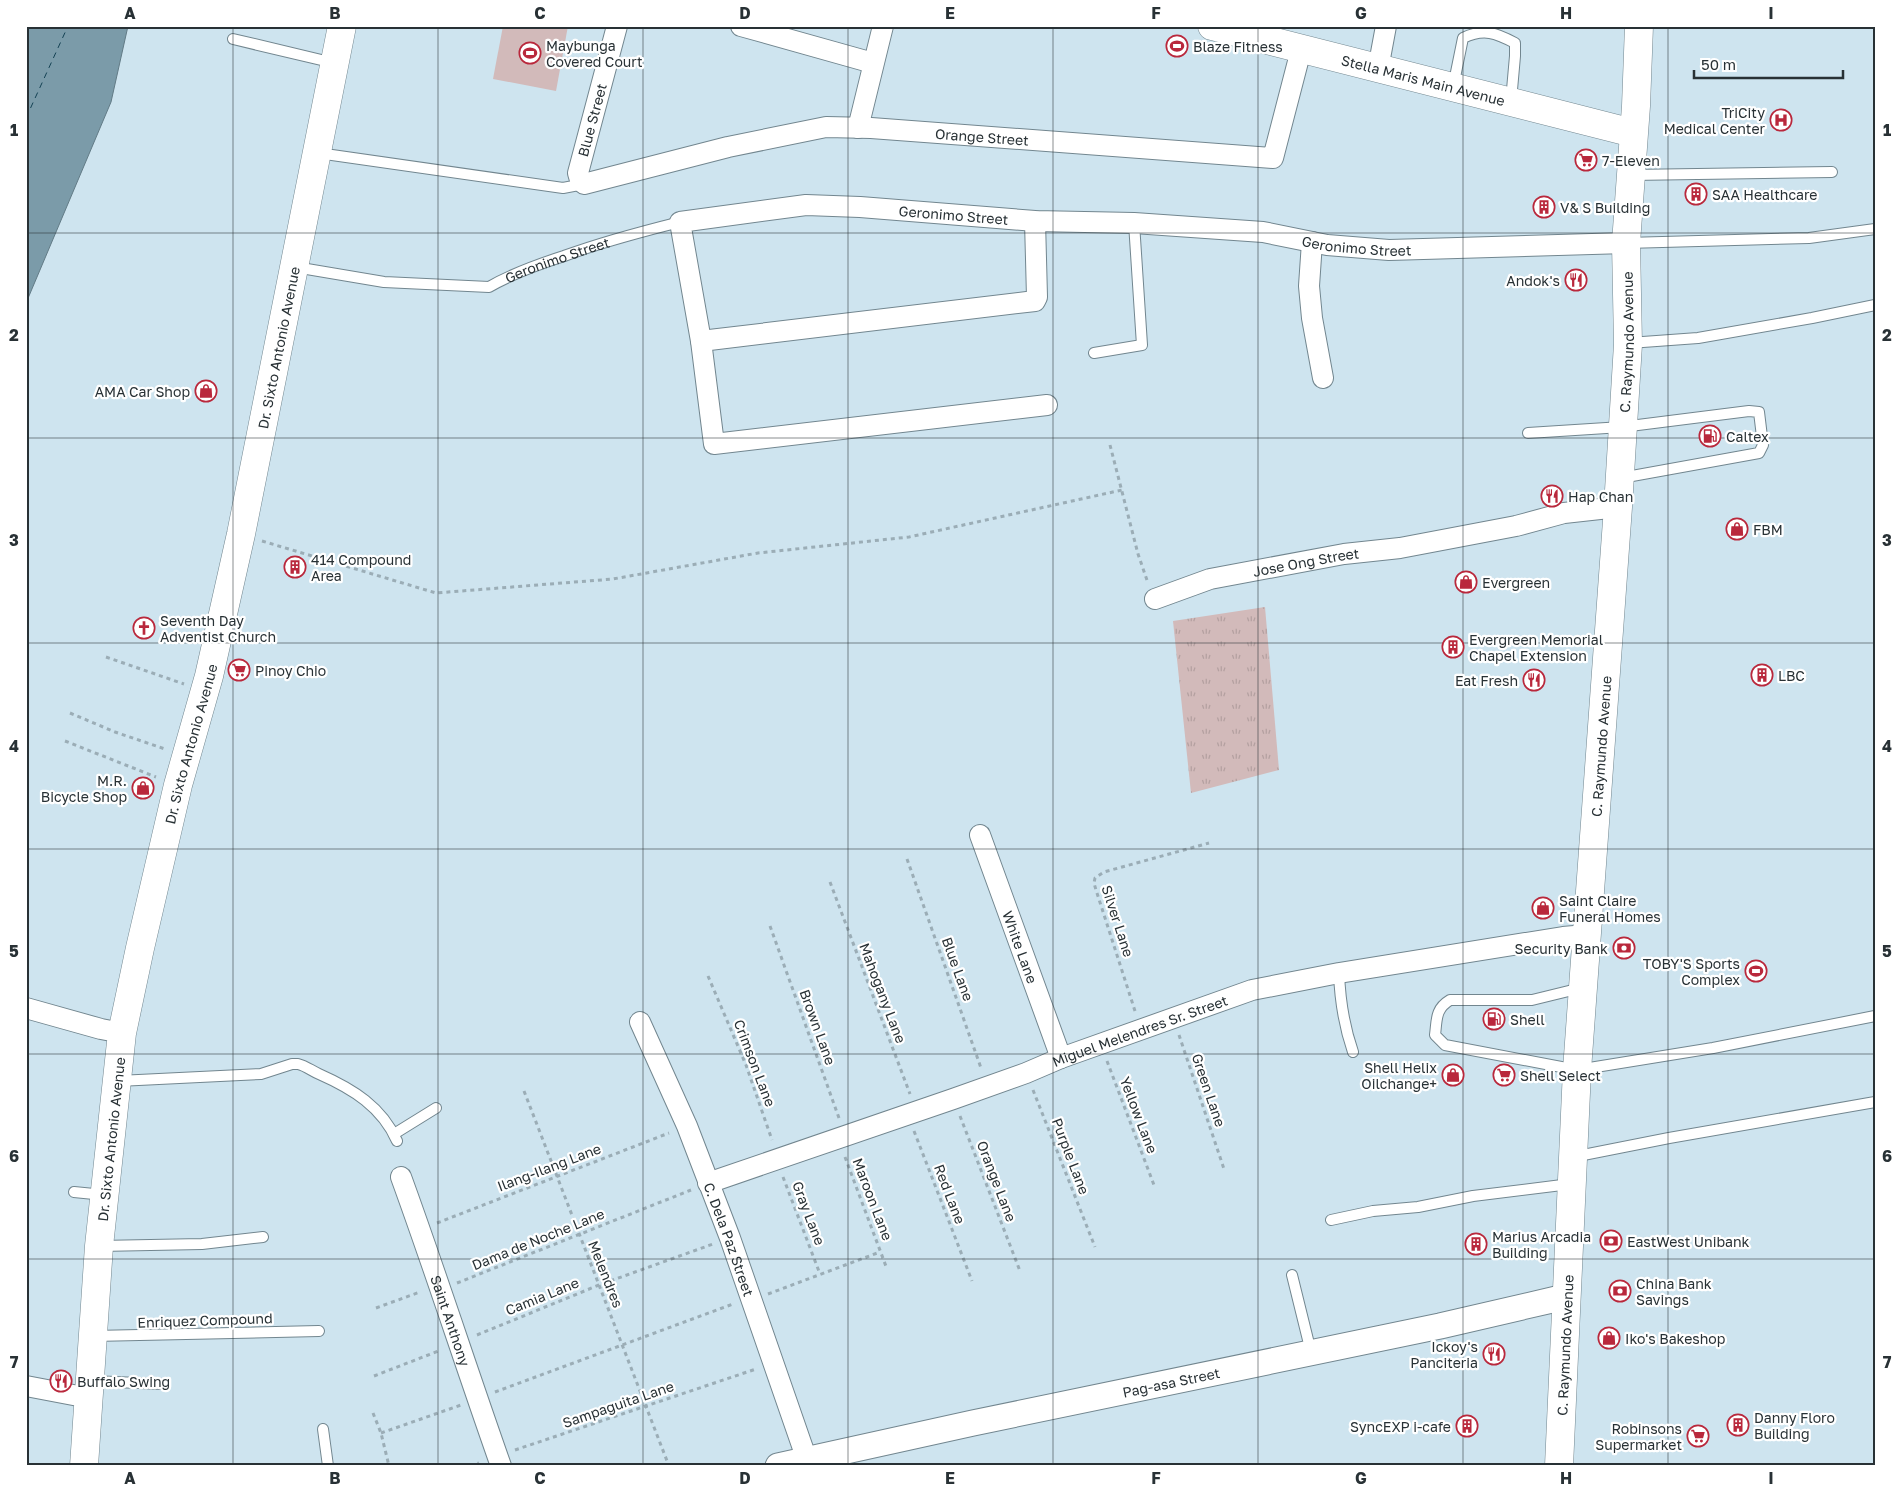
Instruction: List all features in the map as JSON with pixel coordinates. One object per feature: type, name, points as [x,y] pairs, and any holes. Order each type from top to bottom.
[{"type":"main road","name":"Dr. Sixto Antonio Avenue","points":[[84,1466],[99,1246],[122,1033],[140,948],[186,756],[211,682],[342,26]]},
{"type":"main road","name":"C. Raymundo Avenue","points":[[1559,1466],[1565,1297],[1577,1070],[1628,344],[1626,244],[1639,26]]},
{"type":"main road","name":"Stella Maris Main Avenue","points":[[1226,28],[1302,50],[1633,133]]},
{"type":"street","name":"Blue Street","points":[[584,184],[578,177],[578,173],[617,26]]},
{"type":"street","points":[[741,26],[873,63]]},
{"type":"street","points":[[858,128],[883,26]]},
{"type":"street","points":[[1378,69],[1386,26]]},
{"type":"street","name":"Orange Street","points":[[584,184],[728,147],[826,127],[1273,158],[1302,50]]},
{"type":"street","name":"Geronimo Street","points":[[680,222],[806,205],[860,207],[1035,221],[1134,223],[1263,232],[1338,246],[1388,250],[1626,244]]},
{"type":"street","points":[[701,341],[1035,301],[1037,297],[1035,221]]},
{"type":"street","points":[[680,222],[701,341],[714,444],[1047,405]]},
{"type":"street","points":[[1312,242],[1309,286],[1312,318],[1323,378]]},
{"type":"street","name":"Jose Ong Street","points":[[1155,599],[1210,579],[1344,554],[1400,548],[1516,526],[1564,513],[1618,507]]},
{"type":"street","name":"White Lane","points":[[980,835],[1061,1058]]},
{"type":"street","name":"Miguel Melendres Sr. Street","points":[[708,1183],[953,1099],[1026,1073],[1061,1058],[1252,990],[1339,973],[1563,937],[1586,935]]},
{"type":"street","points":[[26,1008],[122,1033]]},
{"type":"street","name":"C. Dela Paz Street","points":[[640,1022],[686,1126],[708,1183],[751,1299],[806,1460]]},
{"type":"street","name":"Saint Anthony","points":[[401,1177],[500,1461]]},
{"type":"street","name":"Pag-asa Street","points":[[778,1466],[973,1423],[1202,1381],[1311,1353],[1565,1297]]},
{"type":"street","points":[[26,1386],[89,1390]]},
{"type":"lane","points":[[1453,88],[1463,38],[1477,31],[1499,35],[1514,43],[1515,56],[1511,102]]},
{"type":"lane","points":[[233,38],[334,63]]},
{"type":"lane","points":[[316,152],[563,188],[584,184]]},
{"type":"lane","points":[[1631,175],[1832,172]]},
{"type":"lane","name":"Geronimo Street","points":[[294,266],[384,282],[489,287],[548,261],[620,236],[680,222]]},
{"type":"lane","points":[[1094,353],[1142,345],[1134,223]]},
{"type":"lane","points":[[1626,244],[1809,238],[1875,230]]},
{"type":"lane","points":[[1628,344],[1698,338],[1875,305]]},
{"type":"lane","points":[[1528,433],[1622,427],[1749,411],[1759,412],[1763,445],[1759,452],[1620,479]]},
{"type":"lane","points":[[1339,973],[1340,998],[1347,1035],[1353,1052]]},
{"type":"lane","points":[[1584,987],[1532,1000],[1450,1000],[1442,1005],[1437,1016],[1436,1036],[1445,1045],[1577,1070],[1713,1048],[1875,1016]]},
{"type":"lane","points":[[116,1081],[261,1074],[292,1064],[298,1064],[358,1095],[381,1114],[396,1138],[436,1108]]},
{"type":"lane","points":[[1331,1220],[1373,1211],[1418,1207],[1473,1196],[1572,1171],[1668,1138],[1875,1102]]},
{"type":"lane","points":[[74,1192],[105,1195]]},
{"type":"lane","points":[[99,1246],[202,1244],[263,1236]]},
{"type":"lane","points":[[1292,1275],[1311,1353]]},
{"type":"lane","name":"Enriquez Compound","points":[[92,1336],[319,1331]]},
{"type":"lane","points":[[89,1390],[163,1384]]},
{"type":"lane","points":[[323,1429],[328,1466]]},
{"type":"path","points":[[1110,445],[1138,554],[1150,591],[1155,599]]},
{"type":"path","points":[[263,542],[436,593],[613,578],[758,553],[909,537],[1122,490]]},
{"type":"path","points":[[106,657],[211,682]]},
{"type":"path","points":[[70,713],[116,732],[186,756]]},
{"type":"path","points":[[65,741],[162,779]]},
{"type":"path","name":"Silver Lane","points":[[1141,1029],[1094,880],[1104,872],[1210,843]]},
{"type":"path","name":"Blue Lane","points":[[907,859],[987,1086]]},
{"type":"path","name":"Mahogany Lane","points":[[830,882],[912,1113]]},
{"type":"path","name":"Brown Lane","points":[[770,926],[841,1137]]},
{"type":"path","name":"Crimson Lane","points":[[708,976],[746,1065],[779,1160]]},
{"type":"path","name":"Green Lane","points":[[1174,1018],[1224,1169]]},
{"type":"path","name":"Yellow Lane","points":[[1104,1052],[1154,1185]]},
{"type":"path","name":"Purple Lane","points":[[1026,1073],[1095,1247]]},
{"type":"path","name":"Melendres","points":[[524,1090],[578,1235],[669,1466]]},
{"type":"path","name":"Orange Lane","points":[[953,1099],[1020,1271]]},
{"type":"path","name":"Red Lane","points":[[912,1113],[972,1281]]},
{"type":"path","name":"Ilang-Ilang Lane","points":[[420,1229],[686,1126]]},
{"type":"path","name":"Maroon Lane","points":[[841,1137],[887,1269]]},
{"type":"path","name":"Gray Lane","points":[[779,1160],[782,1174],[820,1274]]},
{"type":"path","name":"Dama de Noche Lane","points":[[376,1308],[437,1285],[441,1290],[708,1183]]},
{"type":"path","name":"Camia Lane","points":[[374,1376],[599,1285],[720,1242]]},
{"type":"path","points":[[381,1433],[880,1252]]},
{"type":"path","name":"Sampaguita Lane","points":[[470,1466],[500,1461],[646,1406],[773,1363]]},
{"type":"path","points":[[373,1413],[381,1433],[389,1466]]},
{"type":"green space","name":"Maybunga Covered Court","points":[[503,26],[568,26],[556,91],[493,79]]},
{"type":"green space","points":[[1265,607],[1279,770],[1191,793],[1173,621]]},
{"type":"water","points":[[26,26],[128,26],[111,102],[26,303]]},
{"type":"ferry route","points":[[26,118],[68,26]]},
{"type":"place","name":"Blaze Fitness","points":[[1177,46]]},
{"type":"place","name":"Maybunga Covered Court","points":[[530,53]]},
{"type":"place","name":"TriCity Medical Center","points":[[1781,120]]},
{"type":"place","name":"7-Eleven","points":[[1586,160]]},
{"type":"place","name":"SAA Healthcare","points":[[1696,194]]},
{"type":"place","name":"V& S Building","points":[[1544,207]]},
{"type":"place","name":"Andok's","points":[[1576,280]]},
{"type":"place","name":"AMA Car Shop","points":[[206,391]]},
{"type":"place","name":"Caltex","points":[[1710,436]]},
{"type":"place","name":"Hap Chan","points":[[1552,496]]},
{"type":"place","name":"FBM","points":[[1737,529]]},
{"type":"place","name":"414 Compound Area","points":[[295,567]]},
{"type":"place","name":"Evergreen","points":[[1466,582]]},
{"type":"place","name":"Seventh Day Adventist Church","points":[[144,628]]},
{"type":"place","name":"Evergreen Memorial Chapel Extension","points":[[1453,647]]},
{"type":"place","name":"Pinoy Chio","points":[[239,670]]},
{"type":"place","name":"LBC","points":[[1762,675]]},
{"type":"place","name":"Eat Fresh","points":[[1534,680]]},
{"type":"place","name":"M.R. Bicycle Shop","points":[[143,788]]},
{"type":"place","name":"Saint Claire Funeral Homes","points":[[1543,908]]},
{"type":"place","name":"Security Bank","points":[[1624,948]]},
{"type":"place","name":"TOBY'S Sports Complex","points":[[1756,971]]},
{"type":"place","name":"Shell","points":[[1494,1019]]},
{"type":"place","name":"Shell Helix Oilchange+","points":[[1453,1075]]},
{"type":"place","name":"Shell Select","points":[[1504,1075]]},
{"type":"place","name":"EastWest Unibank","points":[[1611,1241]]},
{"type":"place","name":"Marius Arcadia Building","points":[[1476,1244]]},
{"type":"place","name":"China Bank Savings","points":[[1620,1291]]},
{"type":"place","name":"Iko's Bakeshop","points":[[1609,1338]]},
{"type":"place","name":"Ickoy's Panciteria","points":[[1494,1354]]},
{"type":"place","name":"Buffalo Swing","points":[[61,1381]]},
{"type":"place","name":"Danny Floro Building","points":[[1738,1425]]},
{"type":"place","name":"SyncEXP i-cafe","points":[[1467,1426]]},
{"type":"place","name":"Robinsons Supermarket","points":[[1698,1436]]}]
